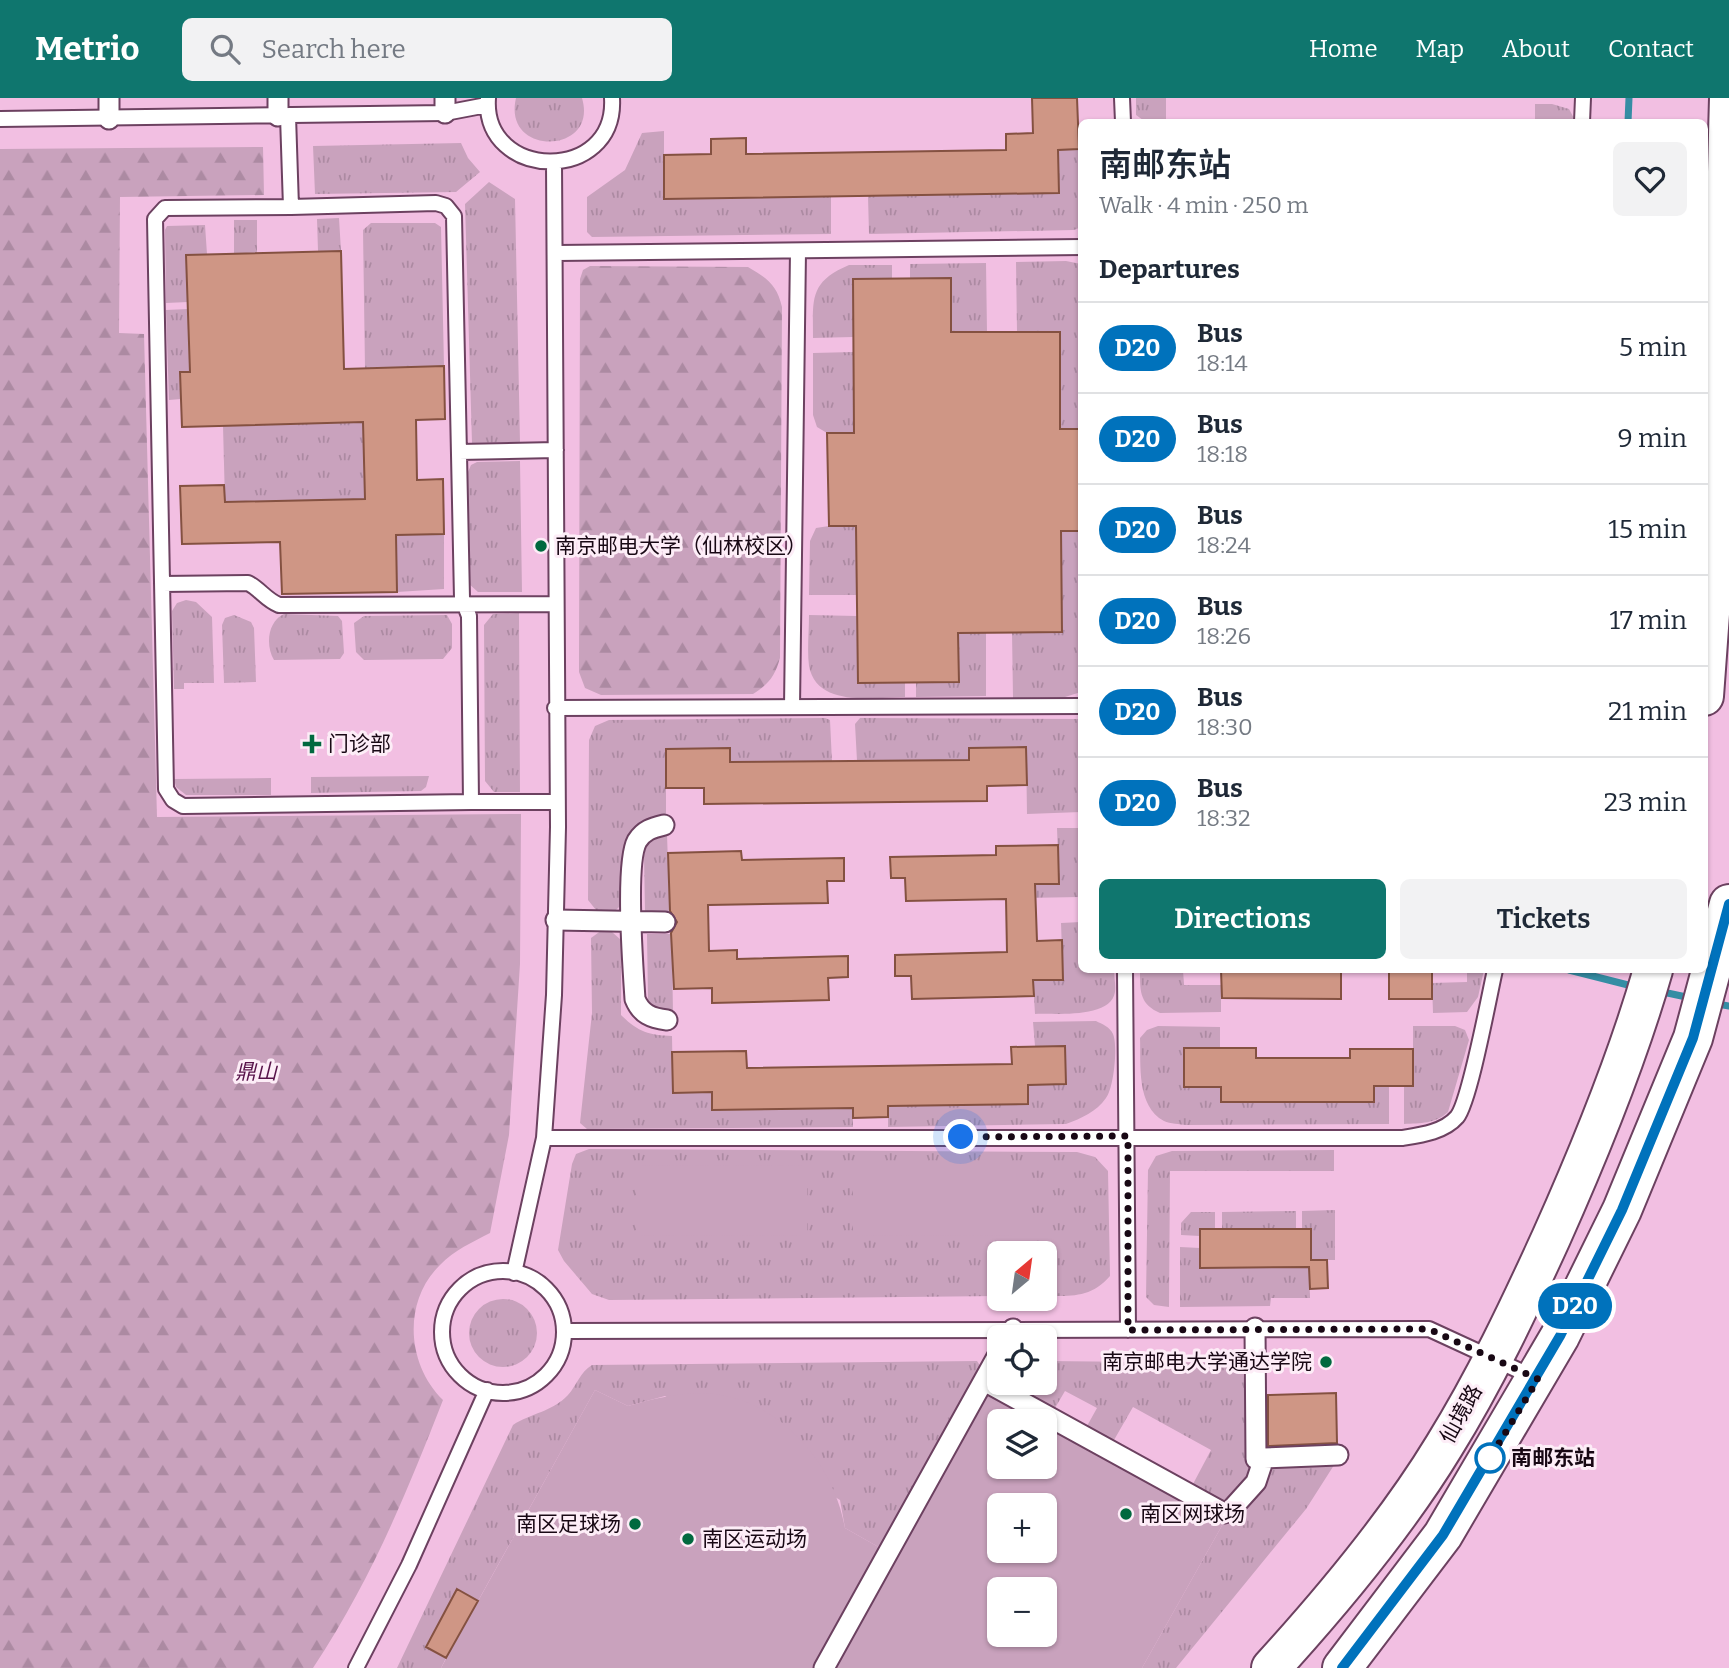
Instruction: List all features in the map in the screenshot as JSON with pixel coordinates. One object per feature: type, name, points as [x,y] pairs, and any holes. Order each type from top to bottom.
[{"type":"main road","points":[[1708,641],[1718,504],[1729,98]]},
{"type":"main road","points":[[1342,1668],[1443,1535],[1538,1379],[1622,1210],[1693,1038],[1729,904]]},
{"type":"main road","name":"仙境路","points":[[1271,1668],[1388,1525],[1444,1446],[1524,1297],[1580,1173],[1638,1022],[1652,973]]},
{"type":"street","points":[[108,98],[108,119]]},
{"type":"street","points":[[664,825],[646,830],[636,843],[631,921],[635,999],[639,1009],[651,1018],[667,1020]]},
{"type":"street","points":[[556,920],[665,922]]},
{"type":"street","points":[[1255,1328],[1256,1459],[1338,1455]]},
{"type":"street","points":[[824,1668],[987,1375]]},
{"type":"street","points":[[984,1381],[1224,1513],[1229,1512],[1256,1482],[1264,1458]]},
{"type":"lane","points":[[0,119],[108,119],[487,102],[492,124],[509,147],[535,161],[554,163],[587,151],[600,139],[609,123],[612,98]]},
{"type":"lane","points":[[1122,98],[1123,119]]},
{"type":"lane","points":[[1582,119],[1583,98]]},
{"type":"lane","points":[[281,110],[291,207]]},
{"type":"lane","points":[[514,1273],[544,1138],[554,995],[557,802],[554,163]]},
{"type":"lane","points":[[471,802],[469,616],[462,598],[454,216],[446,206],[436,203],[166,208],[155,219],[166,789],[173,800],[183,806],[557,802]]},
{"type":"lane","points":[[556,253],[1078,247]]},
{"type":"lane","points":[[792,707],[798,251]]},
{"type":"lane","points":[[459,452],[556,450]]},
{"type":"lane","points":[[162,584],[248,583],[257,588],[267,600],[279,605],[556,604]]},
{"type":"lane","points":[[555,708],[1078,706]]},
{"type":"lane","points":[[1125,973],[1128,1330]]},
{"type":"lane","points":[[544,1138],[1402,1138],[1440,1129],[1458,1116],[1475,1059],[1494,973]]},
{"type":"lane","points":[[501,1270],[533,1278],[556,1300],[565,1331],[557,1362],[535,1385],[504,1393],[473,1386],[449,1363],[441,1332],[448,1301],[471,1278],[501,1270]]},
{"type":"lane","points":[[1057,1332],[1255,1328],[1429,1329],[1538,1379]]},
{"type":"lane","points":[[565,1331],[987,1333]]},
{"type":"lane","points":[[356,1668],[409,1564],[487,1390]]},
{"type":"green space","points":[[516,98],[582,98],[583,117],[577,130],[565,139],[535,139],[523,131],[516,117]]},
{"type":"green space","points":[[1136,98],[1166,98],[1166,119],[1142,119],[1136,115]]},
{"type":"green space","points":[[1535,104],[1552,104],[1569,109],[1574,119],[1535,119]]},
{"type":"green space","points":[[1078,128],[1078,228],[869,234],[868,196],[1059,193],[1058,150]]},
{"type":"green space","points":[[664,131],[664,199],[831,196],[831,234],[592,237],[587,232],[587,197],[625,170],[642,133]]},
{"type":"green space","points":[[461,143],[468,158],[480,172],[456,192],[315,194],[313,146]]},
{"type":"green space","name":"鼎山","points":[[263,147],[264,195],[120,197],[119,333],[144,334],[157,817],[521,814],[520,964],[509,1135],[490,1233],[445,1260],[428,1280],[419,1297],[414,1333],[416,1352],[431,1386],[443,1400],[370,1570],[313,1668],[0,1668],[0,149]]},
{"type":"green space","points":[[489,182],[515,199],[520,442],[472,443],[465,204]]},
{"type":"green space","points":[[339,218],[341,251],[318,251],[317,219]]},
{"type":"green space","points":[[234,220],[257,220],[257,254],[234,254]]},
{"type":"green space","points":[[371,223],[435,223],[441,227],[444,366],[365,369],[363,230]]},
{"type":"green space","points":[[205,225],[207,254],[186,256],[188,302],[166,303],[167,226]]},
{"type":"green space","points":[[1066,261],[1078,263],[1078,429],[1060,429],[1060,332],[1017,332],[1016,262]]},
{"type":"green space","points":[[986,263],[987,332],[951,332],[950,278],[910,278],[910,264]]},
{"type":"green space","points":[[849,265],[892,265],[892,279],[853,279],[853,337],[813,338],[816,293],[827,278]]},
{"type":"green space","points":[[590,266],[748,267],[770,283],[780,299],[780,658],[771,679],[753,694],[601,695],[585,688],[579,672],[580,279],[583,270]]},
{"type":"green space","points":[[188,309],[190,372],[180,373],[181,399],[169,400],[166,310]]},
{"type":"green space","points":[[853,352],[854,433],[827,433],[817,427],[813,415],[813,353]]},
{"type":"green space","points":[[363,422],[365,499],[225,502],[223,426]]},
{"type":"green space","points":[[520,461],[522,592],[478,592],[468,583],[468,472],[471,465],[477,462]]},
{"type":"green space","points":[[856,526],[857,595],[809,595],[810,541],[816,528]]},
{"type":"green space","points":[[1061,531],[1078,531],[1078,693],[1065,697],[1013,698],[1012,632]]},
{"type":"green space","points":[[444,534],[444,589],[397,592],[396,535]]},
{"type":"green space","points":[[186,600],[196,602],[212,617],[214,683],[184,683],[184,689],[174,689],[172,611],[177,603]]},
{"type":"green space","points":[[519,613],[520,792],[494,792],[485,781],[484,625],[493,614]]},
{"type":"green space","points":[[284,614],[338,616],[342,621],[344,653],[340,659],[274,660],[269,641],[271,628]]},
{"type":"green space","points":[[234,615],[251,622],[254,628],[256,682],[224,683],[222,625],[225,618]]},
{"type":"green space","points":[[447,615],[452,624],[452,648],[443,659],[364,660],[356,652],[354,623],[364,616]]},
{"type":"green space","points":[[809,615],[857,616],[858,683],[905,682],[905,697],[848,697],[823,689],[814,679],[809,666]]},
{"type":"green space","points":[[958,633],[986,633],[986,696],[916,697],[916,682]]},
{"type":"green space","points":[[860,718],[1078,719],[1078,812],[1027,814],[1026,747],[969,748],[969,760],[857,761],[855,724]]},
{"type":"green space","points":[[609,720],[830,720],[832,762],[730,762],[730,748],[666,749],[666,815],[637,828],[629,837],[623,858],[623,903],[615,911],[596,910],[588,900],[589,740],[595,726]]},
{"type":"green space","points":[[429,776],[426,787],[421,791],[311,793],[311,777]]},
{"type":"green space","points":[[271,778],[271,795],[186,795],[176,787],[174,779]]},
{"type":"green space","points":[[1057,828],[1078,828],[1078,897],[1024,898],[1024,884],[1059,883]]},
{"type":"green space","points":[[667,834],[669,893],[685,893],[686,911],[645,912],[644,856],[647,842],[657,835]]},
{"type":"green space","points":[[1078,922],[1078,973],[1114,973],[1115,992],[1111,1001],[1093,1011],[1035,1014],[1033,980],[1063,979],[1061,923]]},
{"type":"green space","points":[[602,930],[612,932],[621,940],[621,1015],[644,1031],[672,1036],[673,1093],[712,1092],[713,1110],[853,1108],[853,1127],[587,1129],[580,1123],[592,1013],[591,938]]},
{"type":"green space","points":[[647,934],[686,934],[672,953],[673,1014],[655,1010],[648,1000]]},
{"type":"green space","points":[[1140,973],[1183,973],[1184,985],[1221,985],[1221,1012],[1160,1013],[1144,1001]]},
{"type":"green space","points":[[1467,973],[1483,973],[1478,997],[1467,1012],[1433,1013],[1432,983],[1467,982]]},
{"type":"green space","points":[[1096,1021],[1113,1034],[1113,1076],[1106,1098],[1083,1117],[1066,1124],[888,1127],[888,1106],[1028,1104],[1028,1085],[1066,1084],[1065,1046],[1035,1046],[1033,1022]]},
{"type":"green space","points":[[1158,1026],[1220,1027],[1220,1048],[1184,1048],[1184,1087],[1221,1087],[1373,1102],[1374,1086],[1389,1086],[1389,1124],[1186,1125],[1164,1121],[1155,1114],[1144,1095],[1141,1072],[1140,1038],[1147,1030]]},
{"type":"green space","points":[[1413,1026],[1455,1026],[1465,1030],[1469,1040],[1448,1112],[1433,1121],[1404,1124],[1404,1086],[1413,1086]]},
{"type":"green space","points":[[589,1149],[1077,1152],[1095,1157],[1108,1171],[1110,1276],[1088,1292],[1057,1296],[1057,1241],[987,1241],[987,1296],[609,1300],[592,1294],[558,1250],[576,1154]]},
{"type":"green space","points":[[1334,1150],[1334,1171],[1170,1171],[1169,1307],[1154,1305],[1146,1297],[1148,1170],[1156,1156],[1172,1151]]},
{"type":"green space","points":[[636,1165],[807,1166],[807,1236],[636,1235]]},
{"type":"green space","points":[[853,1165],[1025,1165],[1025,1236],[853,1235]]},
{"type":"green space","points":[[1335,1210],[1335,1260],[1311,1260],[1311,1229],[1302,1229],[1302,1211]]},
{"type":"green space","points":[[1296,1211],[1296,1229],[1222,1229],[1222,1212]]},
{"type":"green space","points":[[1191,1212],[1215,1212],[1215,1229],[1201,1229],[1200,1236],[1181,1235],[1181,1223]]},
{"type":"green space","points":[[1180,1247],[1200,1248],[1201,1268],[1309,1267],[1310,1298],[1271,1298],[1270,1306],[1180,1307]]},
{"type":"green space","points":[[510,1299],[531,1314],[537,1326],[535,1346],[527,1357],[510,1367],[496,1367],[479,1357],[471,1346],[469,1326],[479,1309],[490,1301]]},
{"type":"green space","points":[[977,1361],[981,1367],[882,1549],[845,1528],[840,1500],[665,1396],[628,1406],[595,1390],[478,1601],[457,1590],[426,1647],[446,1658],[441,1668],[397,1668],[513,1425],[562,1401],[584,1371],[592,1365]]},
{"type":"green space","points":[[1057,1361],[1243,1363],[1248,1462],[1254,1463],[1249,1482],[1226,1503],[1193,1484],[1211,1450],[1133,1407],[1114,1440],[1087,1426],[1097,1408],[1065,1391],[1055,1408],[1030,1395],[1057,1395]]},
{"type":"green space","name":"南区运动场","points":[[595,1390],[628,1406],[683,1394],[702,1393],[729,1397],[754,1405],[777,1419],[797,1436],[814,1456],[828,1478],[845,1528],[882,1549],[816,1668],[441,1668]]},
{"type":"green space","points":[[987,1394],[1018,1409],[987,1409],[987,1479],[1057,1479],[1057,1431],[1224,1522],[1142,1668],[835,1668]]},
{"type":"green space","points":[[1336,1462],[1306,1509],[1176,1668],[1142,1668],[1224,1522],[1229,1521],[1269,1463]]},
{"type":"building","points":[[1032,98],[1077,98],[1078,149],[1058,150],[1059,193],[664,199],[664,155],[711,154],[711,139],[746,138],[746,154],[1006,150],[1006,134],[1033,133]]},
{"type":"building","points":[[341,251],[344,369],[444,366],[445,419],[416,420],[417,480],[443,479],[444,534],[396,535],[397,592],[282,594],[280,542],[182,544],[180,486],[224,485],[225,502],[365,499],[363,422],[182,427],[180,372],[190,372],[186,255]]},
{"type":"building","points":[[951,278],[951,332],[1060,332],[1060,429],[1078,429],[1078,531],[1061,531],[1062,632],[958,633],[959,682],[858,683],[856,526],[829,526],[827,433],[854,433],[853,279]]},
{"type":"building","points":[[1026,747],[1027,785],[987,786],[987,801],[704,804],[704,788],[666,788],[666,749],[730,748],[730,762],[969,760],[969,748]]},
{"type":"building","points":[[1058,845],[1059,884],[1035,884],[1037,941],[1062,940],[1063,980],[1033,980],[1034,996],[912,999],[911,976],[895,976],[895,955],[1007,952],[1006,899],[906,901],[905,878],[891,878],[890,857],[996,855],[996,846]]},
{"type":"building","points":[[741,851],[742,860],[844,858],[844,881],[827,881],[828,903],[708,905],[709,951],[737,950],[737,959],[848,956],[848,977],[828,978],[829,1000],[712,1003],[712,988],[674,989],[671,933],[677,922],[670,911],[668,853]]},
{"type":"building","points":[[1221,973],[1341,973],[1341,999],[1222,998]]},
{"type":"building","points":[[1389,973],[1432,973],[1432,999],[1389,999]]},
{"type":"building","points":[[1065,1046],[1066,1084],[1028,1085],[1028,1104],[888,1106],[888,1117],[853,1118],[853,1108],[712,1110],[712,1092],[673,1093],[672,1052],[746,1051],[747,1068],[1012,1064],[1011,1047]]},
{"type":"building","points":[[1184,1048],[1256,1048],[1256,1058],[1350,1058],[1350,1049],[1413,1049],[1413,1086],[1374,1086],[1374,1102],[1221,1102],[1221,1087],[1184,1087]]},
{"type":"building","points":[[1200,1229],[1311,1229],[1311,1260],[1327,1260],[1328,1288],[1310,1289],[1309,1267],[1200,1268]]},
{"type":"building","points":[[1336,1393],[1337,1443],[1268,1446],[1268,1395]]},
{"type":"building","points":[[457,1589],[478,1601],[446,1658],[426,1647]]},
{"type":"waterway","points":[[1628,119],[1629,98]]},
{"type":"waterway","points":[[1581,973],[1636,987]]},
{"type":"waterway","points":[[1658,991],[1691,998]]},
{"type":"waterway","points":[[1712,1003],[1729,1006]]},
{"type":"bus line","name":"D20","points":[[1342,1668],[1443,1535],[1538,1379],[1560,1336],[1622,1210],[1693,1038],[1729,904]]},
{"type":"place","name":"南京邮电大学（仙林校区）","points":[[541,546]]},
{"type":"place","name":"门诊部","points":[[312,744]]},
{"type":"place","name":"南京邮电大学通达学院","points":[[1326,1362]]},
{"type":"place","name":"南邮东站","points":[[1490,1458]]},
{"type":"place","name":"南区网球场","points":[[1126,1514]]},
{"type":"place","name":"南区足球场","points":[[635,1524]]},
{"type":"place","name":"南区运动场","points":[[688,1539]]},
{"type":"route","points":[[961,1137],[1128,1136],[1128,1330],[1429,1329],[1538,1379],[1484,1468],[1490,1458]]}]
